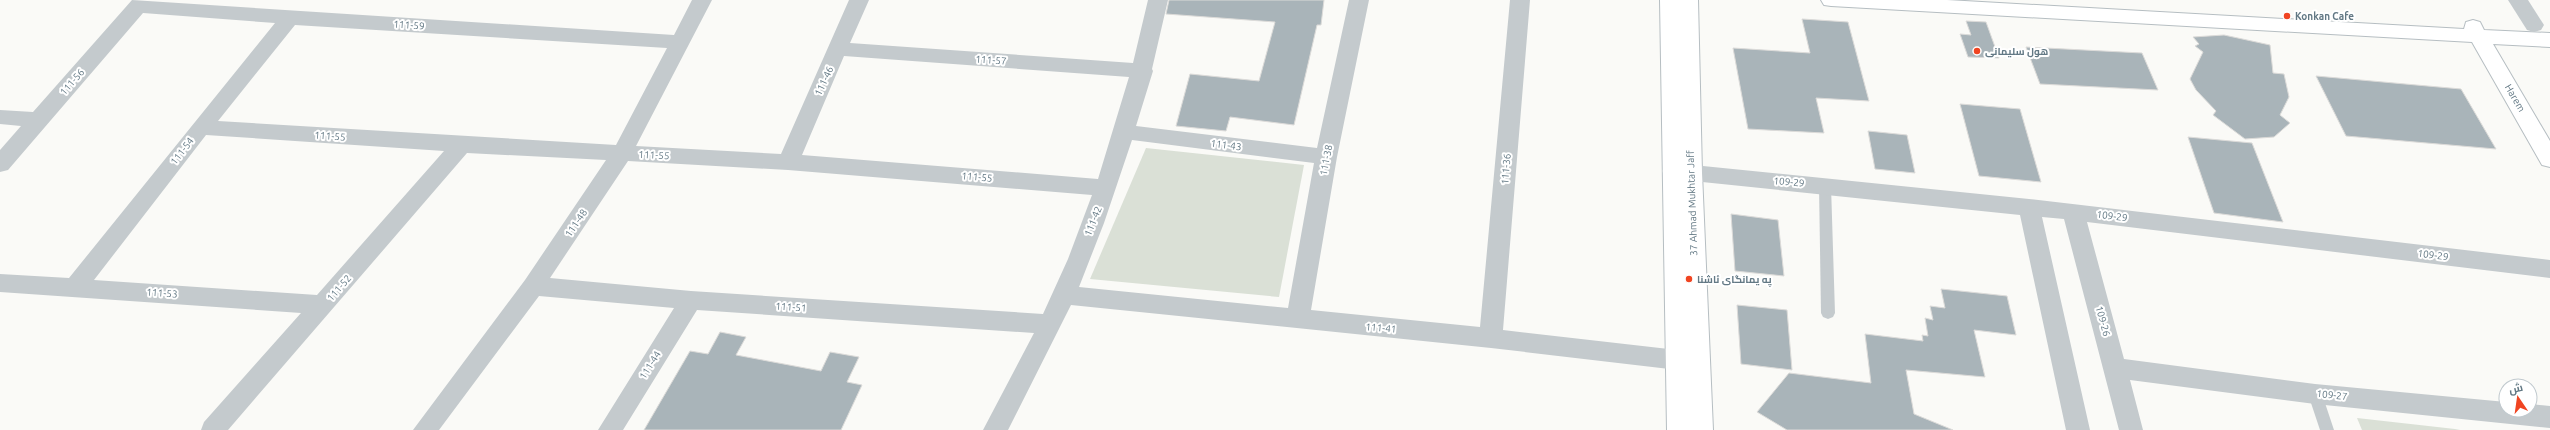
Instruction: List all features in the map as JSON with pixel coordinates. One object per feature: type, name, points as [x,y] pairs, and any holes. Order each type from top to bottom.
[{"type":"main road","name":"37 Ahmad Mukhtar Jaff","points":[[1670,0],[1682,172],[1688,361],[1701,430]]},
{"type":"main road","name":"37 Ahmad Mukhtar Jaff","points":[[1682,172],[1688,0]]},
{"type":"main road","points":[[1831,0],[2474,29],[2542,25]]},
{"type":"main road","points":[[2059,0],[2474,29],[2550,40]]},
{"type":"main road","name":"Harem","points":[[2474,29],[2550,159]]},
{"type":"main road","name":"37 Ahmad Mukhtar Jaff","points":[[1679,430],[1688,361]]},
{"type":"street","name":"111-48","points":[[425,430],[533,286],[622,153],[702,0]]},
{"type":"street","name":"111-46","points":[[788,162],[839,49],[859,0]]},
{"type":"street","name":"111-42","points":[[995,430],[1064,295],[1106,188],[1125,132],[1143,71],[1158,0]]},
{"type":"street","name":"111-38","points":[[1298,320],[1326,157],[1359,0]]},
{"type":"street","name":"111-36","points":[[1491,338],[1520,0]]},
{"type":"street","points":[[2518,0],[2542,25]]},
{"type":"street","name":"111-59","points":[[141,3],[290,18],[680,42]]},
{"type":"street","name":"111-56","points":[[0,164],[141,3]]},
{"type":"street","name":"111-54","points":[[76,286],[200,127],[290,18]]},
{"type":"street","name":"111-57","points":[[839,49],[1143,71]]},
{"type":"street","points":[[0,117],[38,120]]},
{"type":"street","name":"111-55","points":[[200,127],[462,145],[788,162],[1106,188]]},
{"type":"street","name":"111-43","points":[[1125,132],[1326,157]]},
{"type":"street","name":"111-52","points":[[213,430],[324,305],[462,145]]},
{"type":"street","name":"109-29","points":[[1682,172],[2073,212],[2550,269]]},
{"type":"street","points":[[2029,208],[2078,430]]},
{"type":"street","name":"109-26","points":[[2073,212],[2131,430]]},
{"type":"street","name":"111-53","points":[[0,283],[76,286],[324,305]]},
{"type":"street","name":"111-51","points":[[533,286],[691,300],[1048,324]]},
{"type":"street","name":"111-41","points":[[1064,295],[1298,320],[1491,338],[1688,361]]},
{"type":"street","name":"111-44","points":[[610,430],[691,300]]},
{"type":"street","name":"109-27","points":[[2115,368],[2315,394],[2550,417]]},
{"type":"lane","points":[[1825,186],[1828,313]]},
{"type":"lane","points":[[2315,394],[2327,430]]},
{"type":"shaded area","points":[[1146,148],[1304,165],[1279,297],[1090,279]]},
{"type":"shaded area","points":[[2357,418],[2455,429],[2460,430],[2362,430]]},
{"type":"building","points":[[1169,0],[1324,0],[1321,25],[1317,25],[1294,125],[1230,117],[1226,131],[1176,126],[1190,74],[1259,81],[1275,22],[1166,14]]},
{"type":"building","points":[[1802,19],[1848,22],[1869,101],[1816,98],[1824,133],[1748,129],[1733,48],[1810,53]]},
{"type":"building","points":[[1966,21],[1986,22],[1999,58],[1968,57],[1960,34],[1971,35]]},
{"type":"building","points":[[2224,35],[2270,45],[2273,73],[2284,74],[2289,97],[2280,115],[2290,123],[2274,137],[2245,139],[2213,115],[2216,111],[2196,90],[2190,79],[2203,52],[2195,46],[2199,44],[2193,37]]},
{"type":"building","points":[[2026,47],[2142,53],[2158,90],[2040,84]]},
{"type":"building","points":[[2316,76],[2461,89],[2496,149],[2346,136]]},
{"type":"building","points":[[1960,104],[2020,109],[2041,182],[1979,176]]},
{"type":"building","points":[[1868,131],[1907,135],[1915,173],[1875,169]]},
{"type":"building","points":[[2188,137],[2252,143],[2283,222],[2214,213]]},
{"type":"building","points":[[1731,214],[1778,220],[1784,276],[1735,271]]},
{"type":"building","points":[[1941,289],[2007,296],[2016,335],[1974,330],[1985,377],[1906,370],[1914,414],[1953,430],[1787,430],[1757,412],[1789,373],[1871,383],[1865,334],[1923,341],[1922,335],[1928,336],[1925,318],[1933,320],[1930,306],[1945,308]]},
{"type":"building","points":[[1737,305],[1787,310],[1792,370],[1741,364]]},
{"type":"building","points":[[720,332],[746,337],[736,355],[821,371],[830,352],[859,357],[847,382],[862,385],[841,430],[644,430],[690,351],[708,354]]},
{"type":"place","name":"Konkan Cafe","points":[[2287,16]]},
{"type":"place","name":"هول سليمانى","points":[[1977,51]]},
{"type":"place","name":"په یمانگای ئاشنا","points":[[1689,279]]}]
